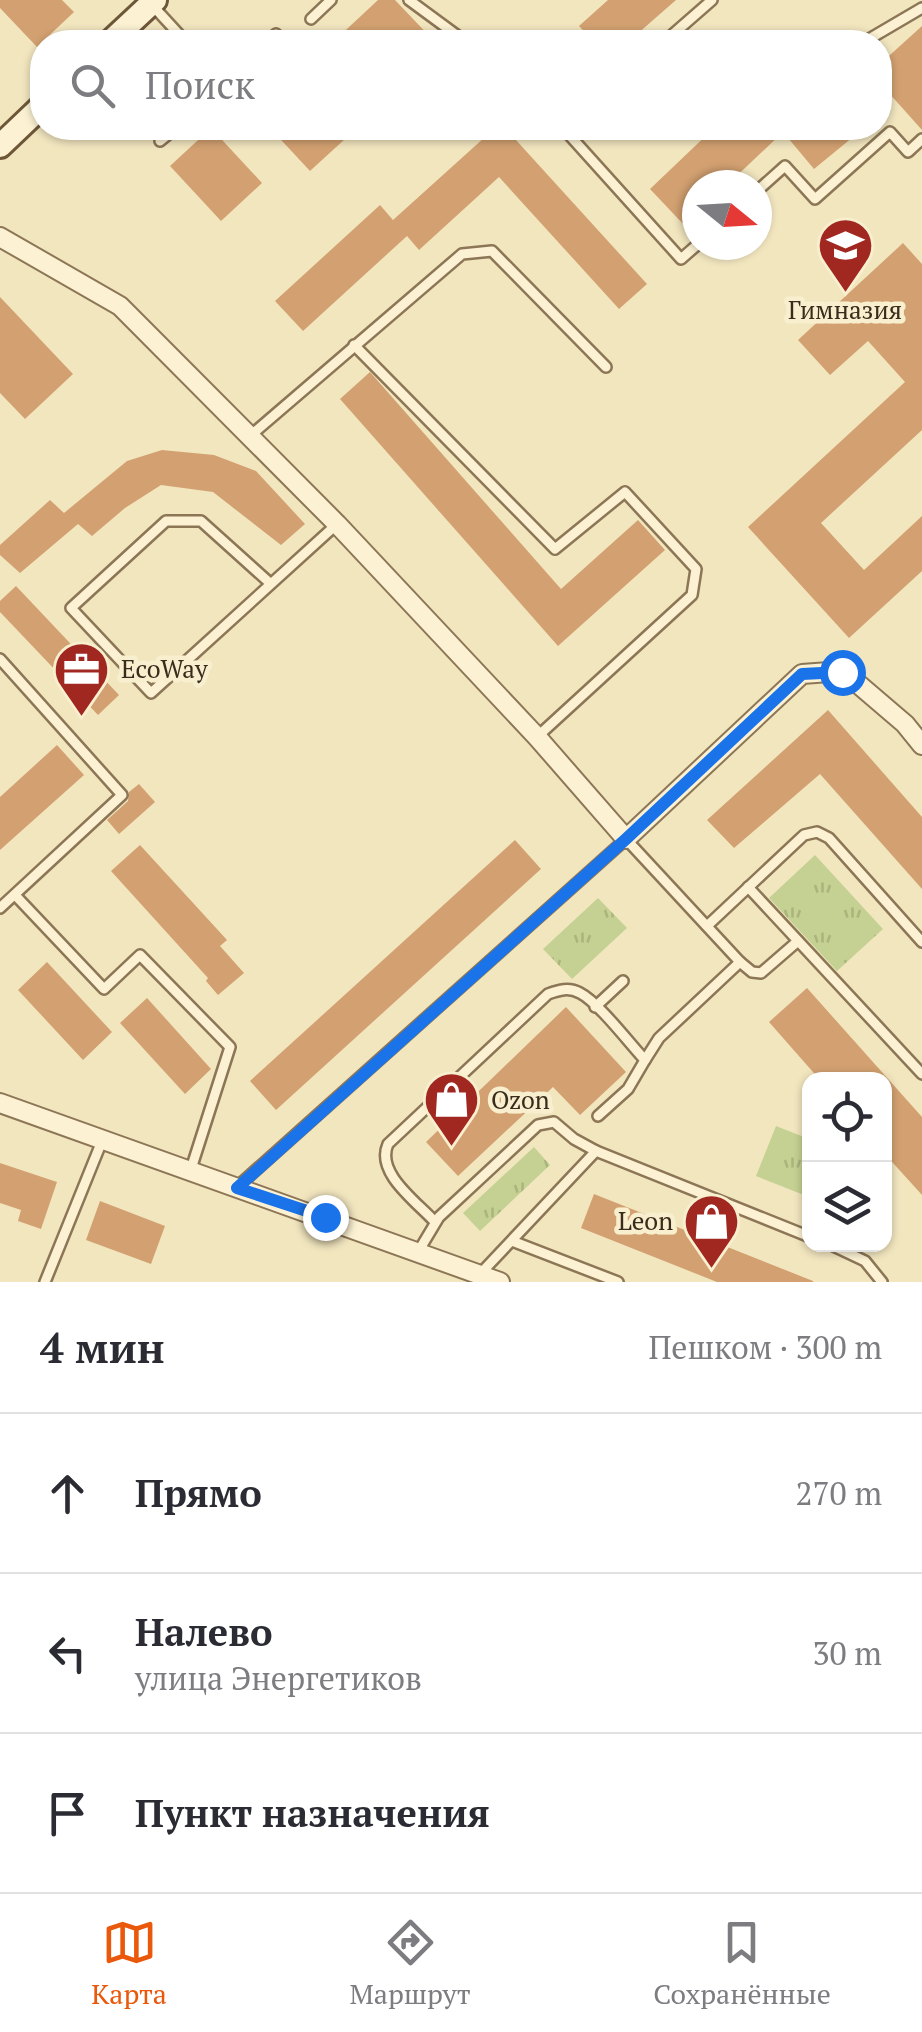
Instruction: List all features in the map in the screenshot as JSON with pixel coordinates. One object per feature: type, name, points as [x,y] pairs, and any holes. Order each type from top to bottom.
[{"type":"main road","points":[[123,30],[153,2]]},
{"type":"main road","points":[[0,146],[30,117]]},
{"type":"street","points":[[0,236],[120,306],[337,524],[626,839],[802,674],[842,672],[905,724],[922,745]]},
{"type":"street","points":[[0,1103],[500,1282]]},
{"type":"lane","points":[[311,19],[331,0]]},
{"type":"lane","points":[[409,0],[450,30]]},
{"type":"lane","points":[[678,30],[712,0]]},
{"type":"lane","points":[[153,2],[176,30]]},
{"type":"lane","points":[[884,30],[922,8]]},
{"type":"lane","points":[[892,134],[908,152],[922,139]]},
{"type":"lane","points":[[576,140],[682,258]]},
{"type":"lane","points":[[772,178],[785,166],[815,199],[881,140]]},
{"type":"lane","points":[[250,436],[462,254],[492,250],[606,367]]},
{"type":"lane","points":[[354,345],[555,549],[626,492],[696,570],[692,596],[536,737]]},
{"type":"lane","points":[[271,584],[201,521],[166,521],[71,608],[150,693],[271,584],[337,524]]},
{"type":"lane","points":[[0,660],[122,795],[0,908]]},
{"type":"lane","points":[[707,926],[804,835],[822,834],[922,942]]},
{"type":"lane","points":[[237,1188],[626,839],[752,972],[761,973],[798,941]]},
{"type":"lane","points":[[748,887],[922,1074]]},
{"type":"lane","points":[[15,895],[104,989],[140,955],[230,1047],[191,1170]]},
{"type":"lane","points":[[598,1116],[628,1088],[659,1038],[740,962]]},
{"type":"lane","points":[[595,1006],[622,981]]},
{"type":"lane","points":[[436,1222],[386,1168],[384,1155],[388,1144],[548,994],[571,990],[585,996],[645,1060]]},
{"type":"lane","points":[[418,1252],[436,1222],[544,1122],[554,1122],[574,1140],[596,1152],[802,1234]]},
{"type":"lane","points":[[45,1282],[103,1138]]},
{"type":"lane","points":[[480,1274],[596,1152]]},
{"type":"lane","points":[[512,1241],[618,1282]]},
{"type":"lane","points":[[845,1252],[864,1262],[882,1282]]},
{"type":"green space","points":[[815,855],[883,929],[837,971],[769,898]]},
{"type":"green space","points":[[598,898],[627,928],[572,979],[543,949]]},
{"type":"green space","points":[[776,1126],[802,1136],[802,1194],[756,1176]]},
{"type":"green space","points":[[534,1147],[550,1165],[480,1231],[463,1213]]},
{"type":"building","points":[[0,0],[62,0],[74,12],[55,30],[30,30],[30,40],[0,8]]},
{"type":"building","points":[[378,0],[395,0],[424,30],[346,30]]},
{"type":"building","points":[[608,0],[676,0],[642,30],[583,30],[579,26]]},
{"type":"building","points":[[922,26],[922,130],[892,96],[892,53]]},
{"type":"building","points":[[198,140],[222,140],[262,183],[221,221],[170,166]]},
{"type":"building","points":[[281,140],[344,140],[310,171]]},
{"type":"building","points":[[482,140],[516,140],[647,284],[619,309],[499,177],[419,250],[407,236],[303,331],[275,301],[380,205],[393,220]]},
{"type":"building","points":[[701,140],[775,140],[743,170],[682,170],[682,223],[650,189]]},
{"type":"building","points":[[790,140],[849,140],[814,169]]},
{"type":"building","points":[[903,243],[922,264],[922,430],[821,523],[864,570],[922,516],[922,571],[849,638],[748,527],[905,382],[868,341],[830,375],[798,340]]},
{"type":"building","points":[[0,297],[73,374],[25,419],[0,393]]},
{"type":"building","points":[[370,372],[561,589],[638,520],[665,550],[558,646],[340,399]]},
{"type":"building","points":[[162,450],[214,455],[256,471],[305,524],[281,545],[213,492],[161,485],[92,536],[78,524],[20,573],[0,555],[0,545],[50,500],[64,513],[127,461]]},
{"type":"building","points":[[16,586],[119,695],[98,715],[0,612],[0,601]]},
{"type":"building","points":[[828,710],[922,817],[922,889],[820,774],[734,848],[707,820]]},
{"type":"building","points":[[57,745],[84,775],[0,850],[0,797]]},
{"type":"building","points":[[139,784],[155,802],[119,834],[107,820],[128,801],[129,792]]},
{"type":"building","points":[[515,840],[541,869],[276,1110],[250,1081]]},
{"type":"building","points":[[140,845],[227,940],[220,946],[244,973],[218,995],[206,981],[208,978],[111,871]]},
{"type":"building","points":[[47,962],[112,1032],[83,1060],[18,990]]},
{"type":"building","points":[[807,988],[882,1072],[813,1072],[769,1022]]},
{"type":"building","points":[[147,998],[211,1069],[185,1094],[120,1023]]},
{"type":"building","points":[[566,1007],[626,1072],[580,1115],[553,1087],[458,1176],[426,1142]]},
{"type":"building","points":[[892,1083],[922,1117],[922,1195],[892,1162]]},
{"type":"building","points":[[0,1163],[57,1182],[41,1229],[18,1221],[21,1210],[0,1203]]},
{"type":"building","points":[[594,1194],[813,1282],[717,1282],[581,1228]]},
{"type":"building","points":[[100,1201],[165,1226],[151,1264],[86,1240]]},
{"type":"place","name":"Гимназия","points":[[845,295]]},
{"type":"place","name":"EcoWay","points":[[82,718]]},
{"type":"place","name":"Ozon","points":[[452,1149]]},
{"type":"place","name":"Leon","points":[[712,1270]]},
{"type":"route","points":[[325,1217],[237,1188],[626,839],[802,674],[842,672]]}]
